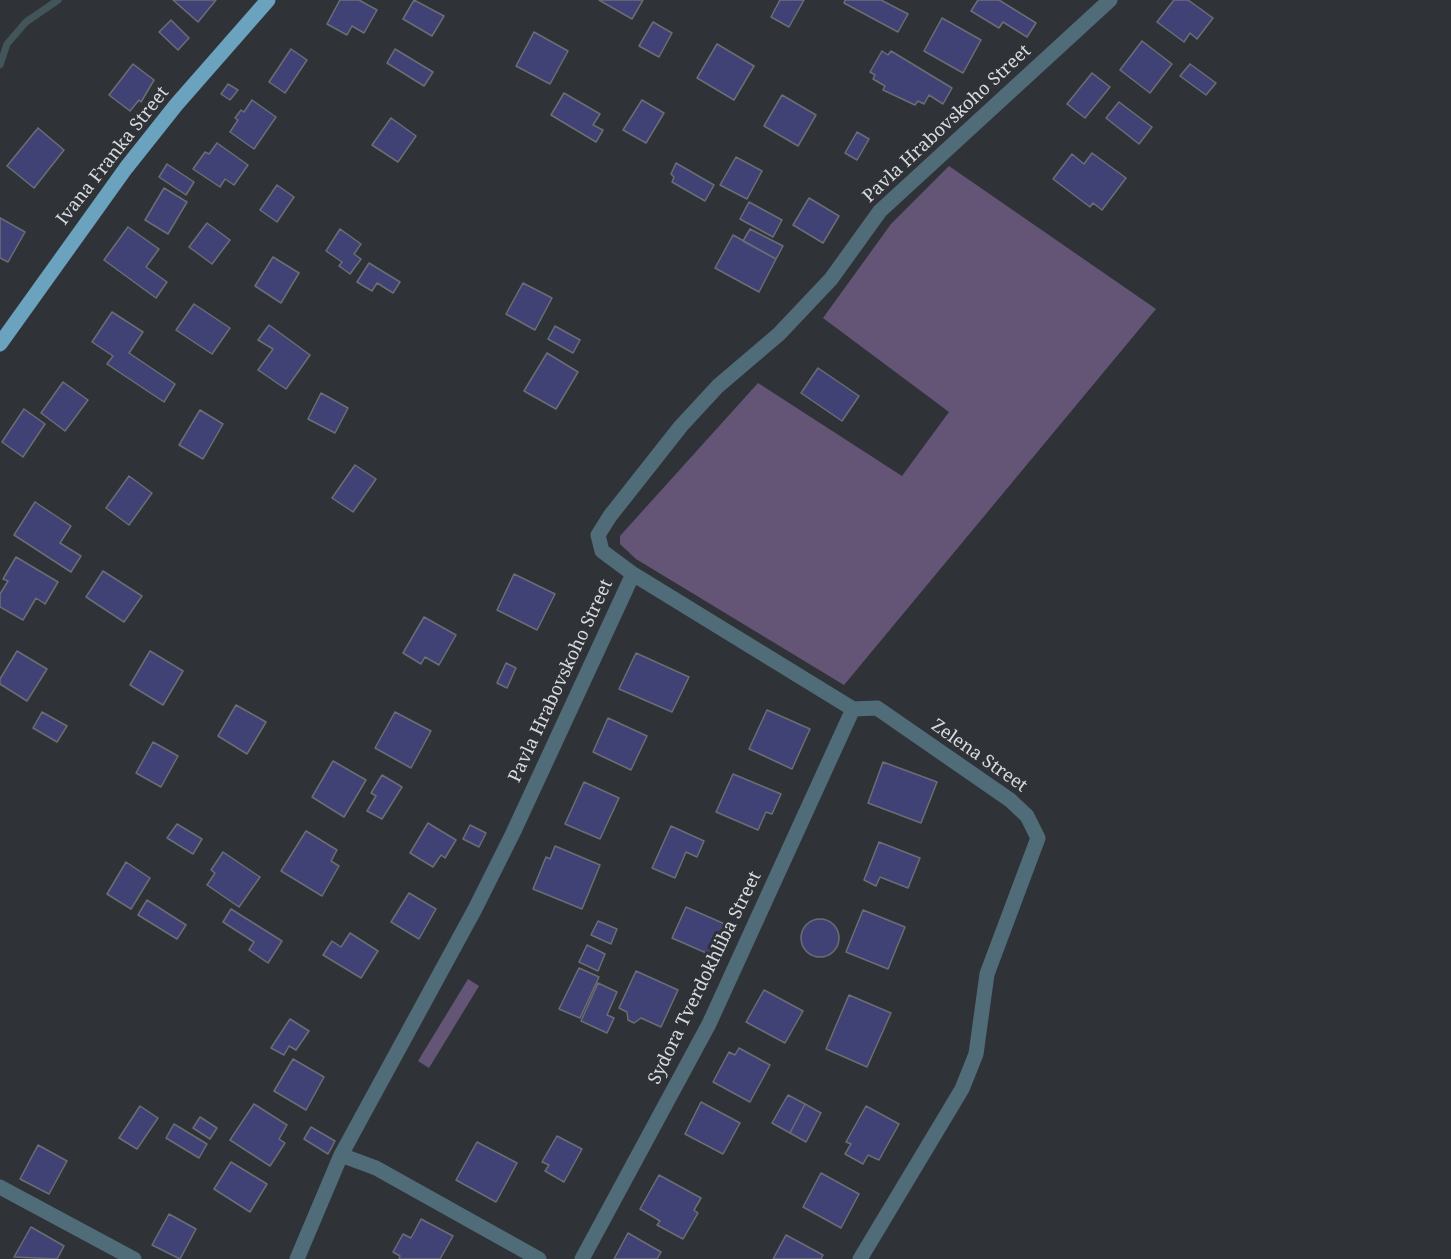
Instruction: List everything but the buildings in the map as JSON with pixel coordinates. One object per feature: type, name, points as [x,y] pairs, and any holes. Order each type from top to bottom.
[{"type":"main road","name":"Ivana Franka Street","points":[[0,344],[126,168],[176,105],[268,0]]},
{"type":"street","name":"Pavla Hrabovskoho Street","points":[[297,1259],[341,1155],[480,900],[633,574],[602,551],[598,535],[609,516],[681,426],[718,386],[778,334],[831,279],[880,211],[1110,0]]},
{"type":"street","name":"Zelena Street","points":[[633,574],[853,709],[877,708],[1010,800],[1027,816],[1038,838],[987,974],[972,1063],[962,1089],[860,1259]]},
{"type":"street","name":"Sydora Tverdokhliba Street","points":[[582,1259],[709,1024],[853,709]]},
{"type":"street","points":[[341,1155],[376,1168],[538,1259]]},
{"type":"street","points":[[0,1187],[134,1259]]},
{"type":"shaded area","points":[[949,166],[1156,309],[844,685],[636,559],[620,544],[620,536],[758,383],[902,476],[949,412],[823,318],[891,224]]},
{"type":"shaded area","points":[[468,979],[479,986],[429,1068],[418,1061]]},
{"type":"waterway","points":[[0,65],[7,44],[26,22],[58,0]]}]
